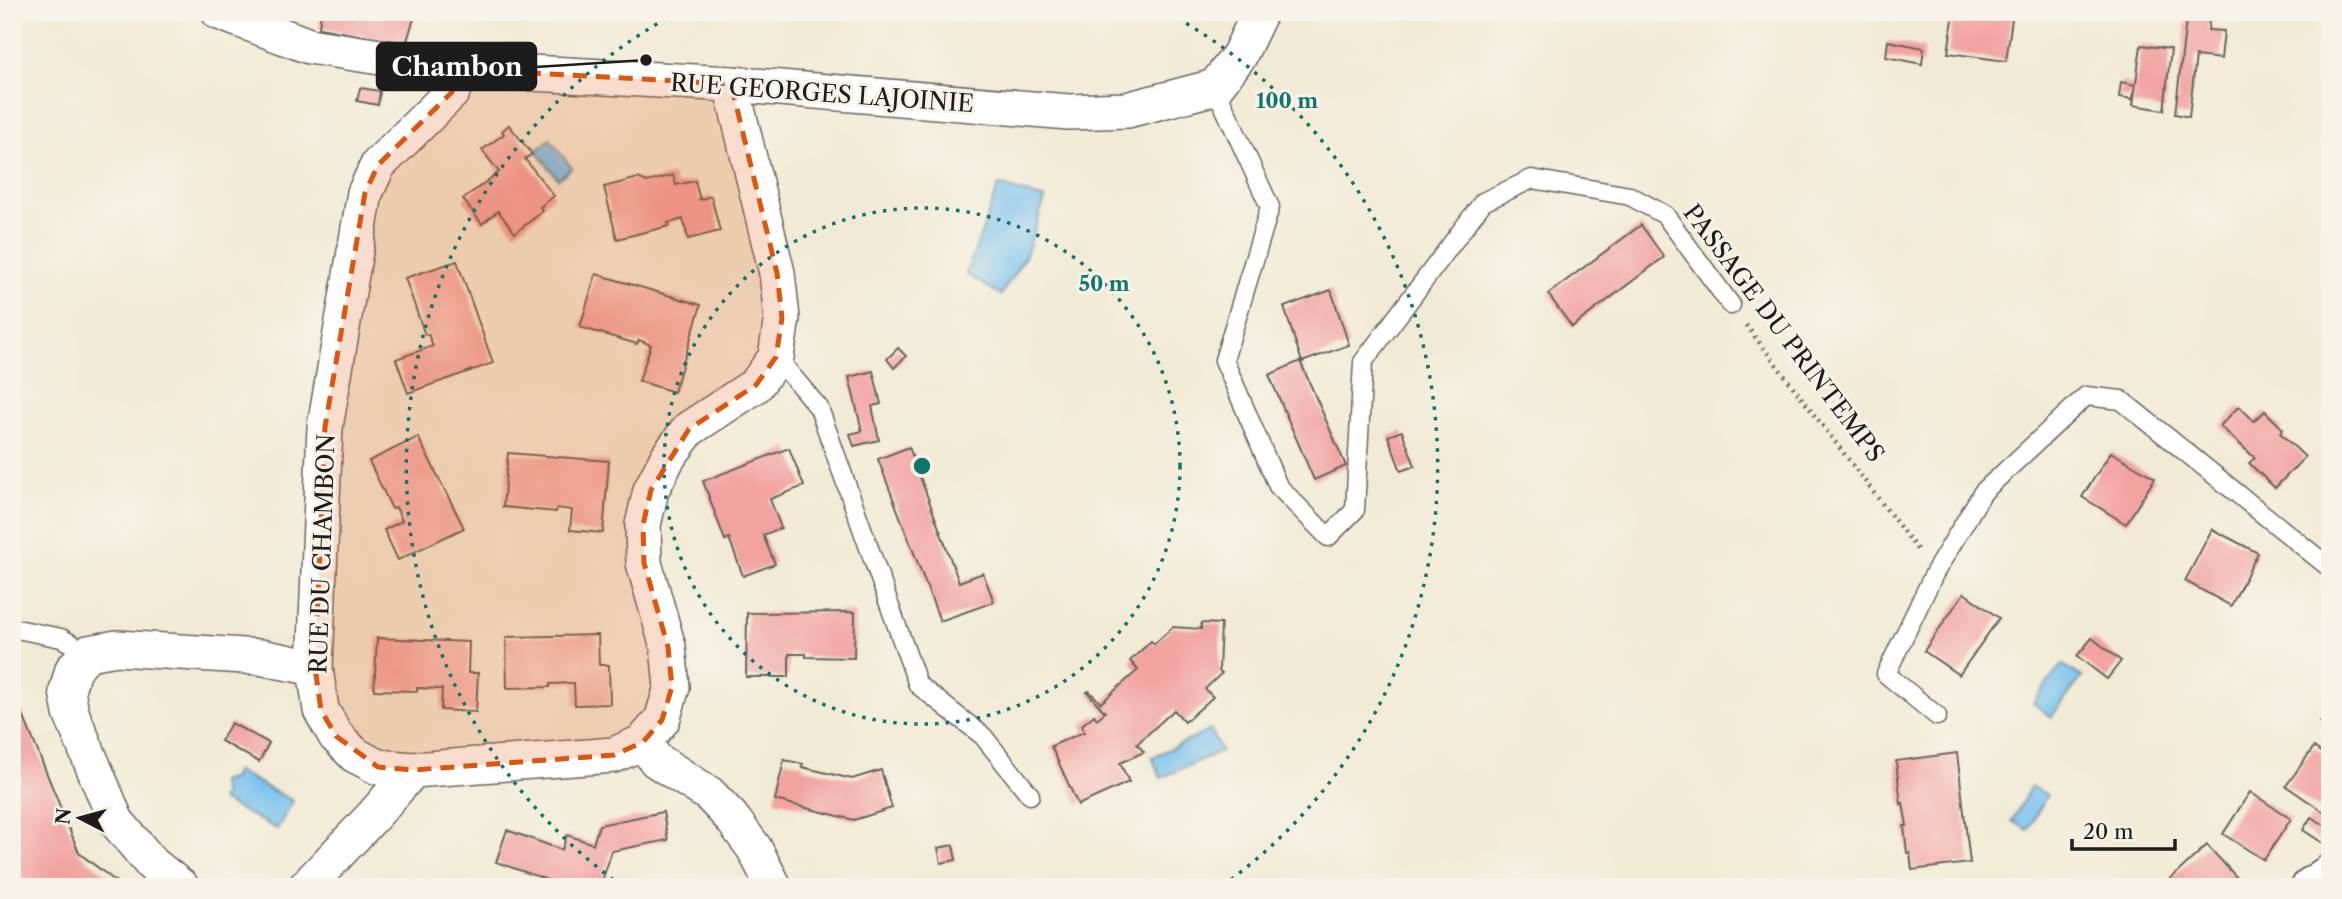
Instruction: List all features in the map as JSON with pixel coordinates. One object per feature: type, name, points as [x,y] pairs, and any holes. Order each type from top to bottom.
[{"type":"street","name":"RUE GEORGES LAJOINIE","points":[[219,12],[309,46],[458,69],[731,84],[1069,112],[1127,110],[1214,87]]},
{"type":"street","points":[[1214,87],[1239,56],[1260,12]]},
{"type":"street","name":"RUE DU CHAMBON","points":[[458,69],[452,92],[377,165],[365,192],[325,427],[315,668],[321,710],[336,736],[355,755],[378,767],[413,770],[603,757],[643,742]]},
{"type":"street","points":[[731,84],[777,273],[782,318],[776,357],[756,385],[689,429],[667,457],[651,490],[643,525],[644,563],[668,647],[672,687],[662,720],[643,742],[656,760],[709,794],[731,817],[754,848],[774,887]]},
{"type":"street","points":[[180,887],[152,864],[116,821],[71,713],[67,691],[72,669],[88,653],[117,648],[247,656],[315,668]]},
{"type":"street","points":[[306,887],[413,770]]},
{"type":"street","points":[[2311,887],[2330,874]]},
{"type":"lane","name":"PASSAGE DU PRINTEMPS","points":[[1214,87],[1270,207],[1224,360],[1278,486],[1328,537],[1355,510],[1363,362],[1483,202],[1532,179],[1630,196],[1665,215],[1731,305]]},
{"type":"lane","points":[[776,357],[819,408],[918,685],[983,736],[1031,795]]},
{"type":"lane","points":[[1937,716],[1886,674],[1935,572],[1983,492],[2086,396],[2121,400],[2330,568]]},
{"type":"lane","points":[[12,628],[61,638],[88,653]]},
{"type":"path","name":"PASSAGE DU PRINTEMPS","points":[[1731,305],[1935,572]]},
{"type":"highlighted area","points":[[458,69],[731,84],[777,273],[782,318],[776,357],[756,385],[689,429],[651,490],[643,525],[644,563],[668,647],[672,687],[662,720],[643,742],[614,755],[413,770],[378,767],[336,736],[321,710],[315,668],[325,427],[365,193],[378,165],[452,92]]},
{"type":"water","points":[[550,139],[572,168],[558,179],[536,151]]},
{"type":"water","points":[[999,185],[1045,199],[1026,255],[1001,295],[966,274]]},
{"type":"water","points":[[2062,664],[2082,677],[2051,717],[2033,703]]},
{"type":"water","points":[[1211,730],[1221,751],[1161,778],[1152,757]]},
{"type":"water","points":[[236,771],[293,801],[277,829],[221,800],[224,793],[222,781],[232,779]]},
{"type":"water","points":[[2031,786],[2047,795],[2028,830],[2012,821]]},
{"type":"building","points":[[321,12],[413,12],[414,18],[406,44],[319,28]]},
{"type":"building","points":[[1954,12],[2013,12],[2006,61],[1948,53]]},
{"type":"building","points":[[2187,12],[2210,12],[2208,30],[2224,31],[2221,59],[2196,56],[2189,117],[2175,114]]},
{"type":"building","points":[[1888,41],[1924,48],[1922,64],[1886,57]]},
{"type":"building","points":[[2141,45],[2171,49],[2164,110],[2133,105]]},
{"type":"building","points":[[2121,82],[2135,85],[2133,99],[2119,97]]},
{"type":"building","points":[[360,88],[380,91],[378,105],[357,101]]},
{"type":"building","points":[[509,125],[532,154],[525,159],[554,196],[540,207],[543,211],[515,233],[498,211],[482,224],[463,199],[499,172],[482,150],[504,134],[502,131]]},
{"type":"building","points":[[673,175],[676,185],[695,181],[700,200],[711,196],[720,231],[688,239],[683,219],[668,223],[669,226],[617,239],[604,187],[638,178],[647,182]]},
{"type":"building","points":[[1641,225],[1664,257],[1572,327],[1548,294]]},
{"type":"building","points":[[457,261],[493,363],[408,393],[396,359],[433,346],[428,334],[425,335],[405,278]]},
{"type":"building","points":[[596,274],[701,305],[674,392],[639,381],[651,345],[639,340],[637,344],[580,327]]},
{"type":"building","points":[[1331,290],[1349,345],[1302,362],[1284,307]]},
{"type":"building","points":[[898,348],[906,356],[894,368],[887,359]]},
{"type":"building","points":[[1300,361],[1346,466],[1314,480],[1269,375]]},
{"type":"building","points":[[873,371],[881,404],[872,406],[879,440],[854,446],[850,434],[862,431],[849,377]]},
{"type":"building","points":[[2239,406],[2254,421],[2265,411],[2283,429],[2280,433],[2305,457],[2275,488],[2249,463],[2255,458],[2220,426]]},
{"type":"building","points":[[1402,431],[1415,466],[1401,471],[1388,436]]},
{"type":"building","points":[[418,437],[464,528],[398,560],[384,530],[402,521],[396,507],[392,509],[369,461]]},
{"type":"building","points":[[909,447],[959,582],[983,573],[994,602],[940,621],[878,459]]},
{"type":"building","points":[[789,448],[804,486],[770,499],[781,528],[763,535],[775,564],[743,576],[729,538],[725,540],[703,481]]},
{"type":"building","points":[[2111,452],[2155,478],[2126,524],[2082,497]]},
{"type":"building","points":[[508,453],[609,461],[603,533],[570,530],[572,510],[557,508],[556,512],[503,507]]},
{"type":"building","points":[[2212,529],[2258,553],[2231,606],[2185,581]]},
{"type":"building","points":[[1964,593],[1999,618],[1959,675],[1924,651]]},
{"type":"building","points":[[855,612],[854,658],[789,654],[789,677],[746,677],[747,613]]},
{"type":"building","points":[[1201,623],[1221,624],[1219,671],[1222,673],[1205,689],[1213,697],[1185,722],[1174,710],[1137,744],[1144,752],[1120,763],[1129,782],[1078,805],[1051,746],[1084,732],[1082,725],[1094,715],[1097,719],[1105,712],[1087,692],[1101,703],[1138,670],[1130,661],[1151,641],[1154,644],[1173,627],[1201,629]]},
{"type":"building","points":[[598,635],[599,665],[609,665],[610,704],[575,705],[574,683],[550,684],[550,687],[507,688],[506,637]]},
{"type":"building","points":[[377,638],[469,642],[468,673],[478,673],[476,712],[441,710],[442,689],[374,690]]},
{"type":"building","points":[[2092,638],[2121,661],[2107,679],[2077,656]]},
{"type":"building","points":[[12,708],[21,710],[79,853],[123,887],[12,887]]},
{"type":"building","points":[[2330,710],[2330,730],[2320,722]]},
{"type":"building","points":[[231,723],[269,743],[259,762],[221,741]]},
{"type":"building","points":[[2314,747],[2330,759],[2330,807],[2324,812],[2286,786]]},
{"type":"building","points":[[1957,753],[1970,863],[1912,870],[1910,853],[1907,853],[1904,826],[1907,826],[1903,803],[1901,804],[1896,761]]},
{"type":"building","points":[[784,760],[852,779],[881,770],[892,808],[854,820],[775,800]]},
{"type":"building","points":[[2250,792],[2291,819],[2264,860],[2223,834]]},
{"type":"building","points":[[663,812],[668,840],[612,851],[600,887],[549,887],[551,881],[496,862],[507,830],[562,850],[567,835],[593,844],[599,825]]},
{"type":"building","points":[[2311,817],[2330,828],[2330,843],[2326,845],[2303,830]]},
{"type":"building","points":[[953,845],[956,860],[941,863],[938,848]]},
{"type":"building","points":[[2207,845],[2240,881],[2234,887],[2169,887],[2166,883]]},
{"type":"place","name":"Chambon","points":[[646,60]]}]
